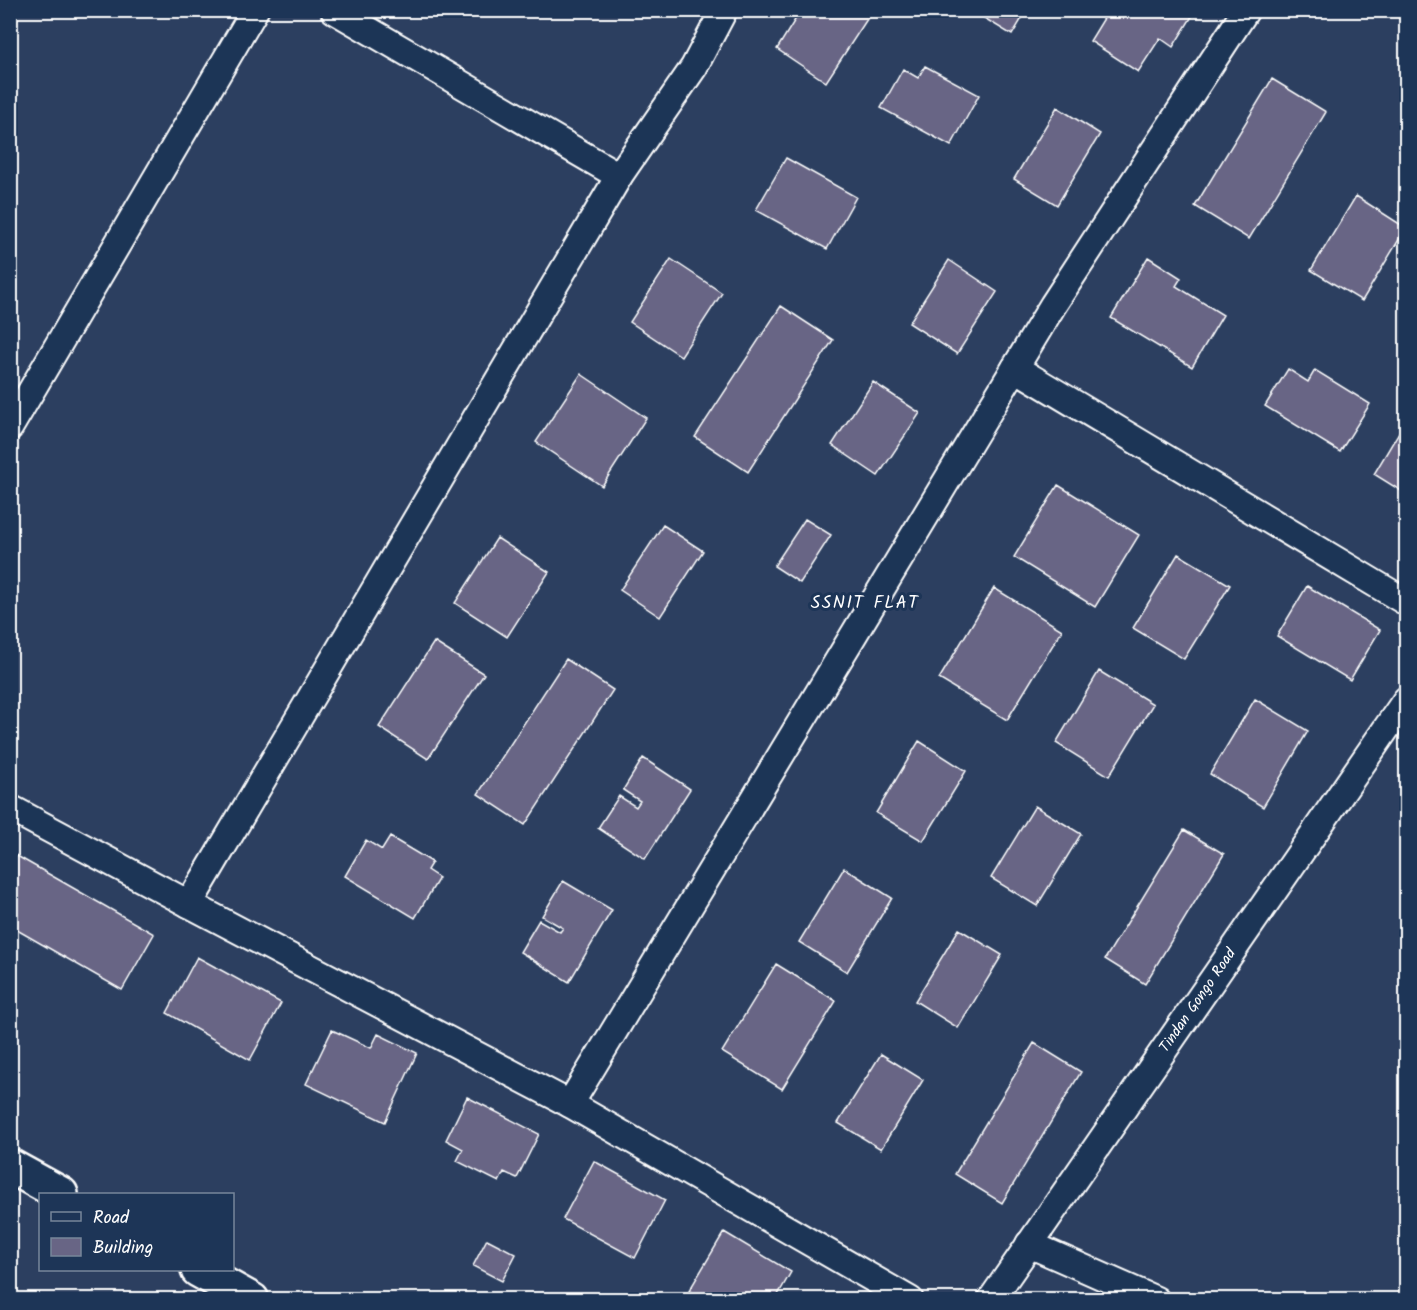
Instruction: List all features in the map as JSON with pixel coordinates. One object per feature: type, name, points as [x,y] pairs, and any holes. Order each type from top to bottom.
[{"type":"highway","points":[[10,1167],[60,1193]]},
{"type":"highway","points":[[202,1271],[252,1299]]},
{"type":"street","points":[[10,427],[255,10]]},
{"type":"street","points":[[334,10],[619,176]]},
{"type":"street","points":[[189,904],[619,176],[694,67],[724,10]]},
{"type":"street","points":[[570,1104],[1053,305],[1246,10]]},
{"type":"street","points":[[1015,368],[1407,602]]},
{"type":"street","name":"Tindan Gongo Road","points":[[991,1299],[1407,700]]},
{"type":"street","points":[[10,808],[570,1104],[910,1299]]},
{"type":"street","points":[[1029,1244],[1156,1299]]},
{"type":"building","points":[[801,10],[873,10],[826,82],[777,49]]},
{"type":"building","points":[[971,10],[1027,10],[1012,35]]},
{"type":"building","points":[[1109,10],[1196,10],[1173,47],[1160,38],[1138,72],[1090,41]]},
{"type":"building","points":[[925,66],[979,95],[951,146],[881,108],[903,69],[918,78]]},
{"type":"building","points":[[1272,79],[1326,112],[1249,239],[1195,206]]},
{"type":"building","points":[[1057,107],[1100,134],[1057,205],[1014,179]]},
{"type":"building","points":[[786,158],[856,197],[827,249],[756,210]]},
{"type":"building","points":[[1356,196],[1406,228],[1362,301],[1311,270]]},
{"type":"building","points":[[1148,257],[1181,278],[1176,286],[1223,315],[1192,367],[1111,318]]},
{"type":"building","points":[[671,259],[722,293],[681,356],[630,322]]},
{"type":"building","points":[[949,260],[997,292],[957,354],[909,323]]},
{"type":"building","points":[[781,306],[833,340],[748,472],[695,437]]},
{"type":"building","points":[[1288,369],[1308,382],[1315,370],[1370,404],[1340,452],[1265,406]]},
{"type":"building","points":[[581,374],[646,418],[602,486],[536,442]]},
{"type":"building","points":[[873,382],[920,413],[878,476],[832,445]]},
{"type":"building","points":[[1402,427],[1406,430],[1406,494],[1374,474]]},
{"type":"building","points":[[1058,485],[1139,535],[1095,607],[1014,557]]},
{"type":"building","points":[[805,519],[831,535],[800,583],[774,566]]},
{"type":"building","points":[[663,525],[703,551],[660,617],[620,590]]},
{"type":"building","points":[[497,538],[549,572],[507,637],[455,603]]},
{"type":"building","points":[[1178,554],[1230,585],[1184,659],[1133,628]]},
{"type":"building","points":[[1307,586],[1380,630],[1350,680],[1277,636]]},
{"type":"building","points":[[994,588],[1062,630],[1007,720],[939,679]]},
{"type":"building","points":[[434,642],[484,674],[428,759],[379,727]]},
{"type":"building","points":[[566,659],[613,690],[525,825],[478,794]]},
{"type":"building","points":[[1099,671],[1153,704],[1109,776],[1056,743]]},
{"type":"building","points":[[1255,699],[1308,731],[1263,807],[1210,774]]},
{"type":"building","points":[[919,741],[966,771],[923,841],[876,813]]},
{"type":"building","points":[[643,758],[690,789],[645,859],[598,828],[619,796],[636,807],[640,801],[623,790]]},
{"type":"building","points":[[1035,806],[1081,834],[1037,906],[991,878]]},
{"type":"building","points":[[1184,830],[1224,854],[1145,984],[1105,959]]},
{"type":"building","points":[[390,837],[432,862],[427,870],[439,878],[415,918],[345,876],[366,840],[382,850]]},
{"type":"building","points":[[10,852],[154,934],[122,990],[10,926]]},
{"type":"building","points":[[844,868],[892,898],[847,972],[799,942]]},
{"type":"building","points":[[563,881],[612,910],[569,982],[520,952],[539,920],[560,932],[563,928],[542,916]]},
{"type":"building","points":[[959,929],[1002,955],[958,1028],[915,1001]]},
{"type":"building","points":[[197,957],[281,1003],[250,1060],[167,1013]]},
{"type":"building","points":[[776,964],[836,1001],[782,1089],[722,1052]]},
{"type":"building","points":[[332,1030],[371,1048],[378,1034],[417,1053],[385,1122],[306,1084]]},
{"type":"building","points":[[1034,1043],[1081,1072],[1002,1203],[955,1174]]},
{"type":"building","points":[[881,1054],[923,1080],[881,1149],[838,1123]]},
{"type":"building","points":[[467,1097],[539,1134],[517,1178],[504,1172],[499,1182],[457,1161],[463,1149],[446,1140]]},
{"type":"building","points":[[594,1161],[665,1200],[635,1258],[563,1219]]},
{"type":"building","points":[[724,1232],[791,1272],[775,1300],[703,1300],[689,1291]]},
{"type":"building","points":[[487,1239],[516,1254],[502,1281],[473,1266]]},
{"type":"district","name":"SSNIT FLAT","points":[[865,603]]}]
